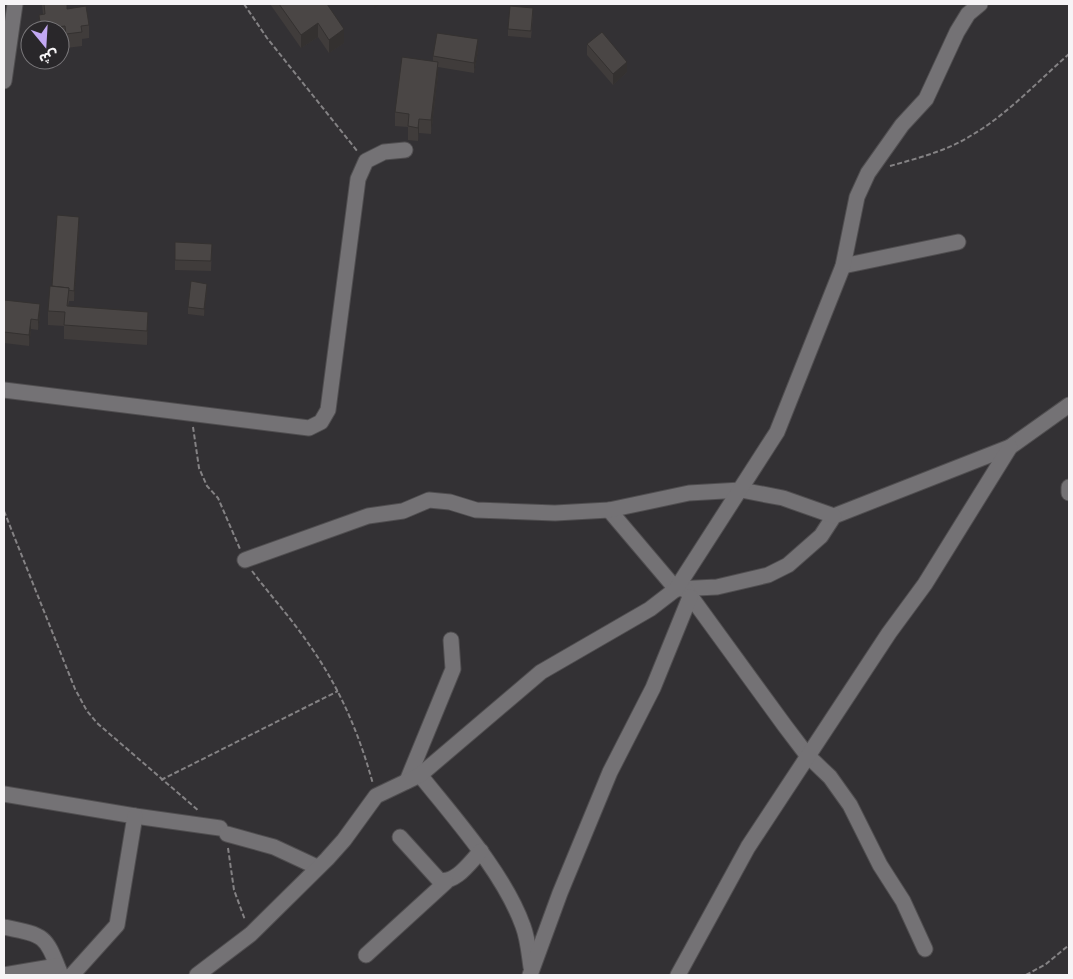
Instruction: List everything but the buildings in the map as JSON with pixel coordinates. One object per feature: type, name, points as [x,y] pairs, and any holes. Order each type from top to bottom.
[{"type":"street","points":[[4,74],[15,4]]},
{"type":"street","points":[[531,972],[610,772],[653,688],[684,592],[741,490],[777,432],[843,266],[857,197],[868,173],[902,125],[926,99],[968,14],[980,4]]},
{"type":"street","points":[[4,390],[309,428],[321,422],[328,410],[358,179],[366,161],[384,152],[405,150]]},
{"type":"street","points":[[843,266],[958,242]]},
{"type":"street","points":[[197,975],[251,934],[344,840],[376,796],[413,778],[541,672],[650,609],[684,592],[768,576],[788,565],[821,536],[834,516],[1010,447],[1069,405]]},
{"type":"street","points":[[678,975],[748,847],[807,755],[925,584],[1010,447]]},
{"type":"street","points":[[1069,488],[1069,493]]},
{"type":"street","points":[[245,560],[368,516],[393,514],[430,500],[450,502],[476,510],[555,513],[608,510],[690,493],[741,490],[784,498],[834,516]]},
{"type":"street","points":[[608,510],[684,592],[807,755],[830,777],[850,805],[880,865],[903,900],[926,949]]},
{"type":"street","points":[[413,778],[453,669],[451,640]]},
{"type":"street","points":[[413,778],[481,851],[524,927],[531,972]]},
{"type":"street","points":[[4,794],[223,831],[274,847],[317,867]]},
{"type":"street","points":[[72,975],[117,925],[135,816]]},
{"type":"street","points":[[400,838],[439,880],[446,882]]},
{"type":"street","points":[[366,956],[446,882],[453,879],[481,851]]},
{"type":"street","points":[[4,927],[42,937],[49,945],[59,970],[4,975]]},
{"type":"path","points":[[244,4],[267,38],[366,161]]},
{"type":"path","points":[[868,173],[936,153],[972,135],[991,122],[1069,54]]},
{"type":"path","points":[[191,413],[199,468],[207,486],[218,498],[245,560],[309,644],[338,691],[352,718],[364,748],[376,796]]},
{"type":"path","points":[[4,511],[76,689],[87,710],[96,723],[202,813]]},
{"type":"path","points":[[162,780],[338,691]]},
{"type":"path","points":[[223,831],[234,890],[251,934]]},
{"type":"path","points":[[1026,975],[1046,964],[1069,945]]}]
